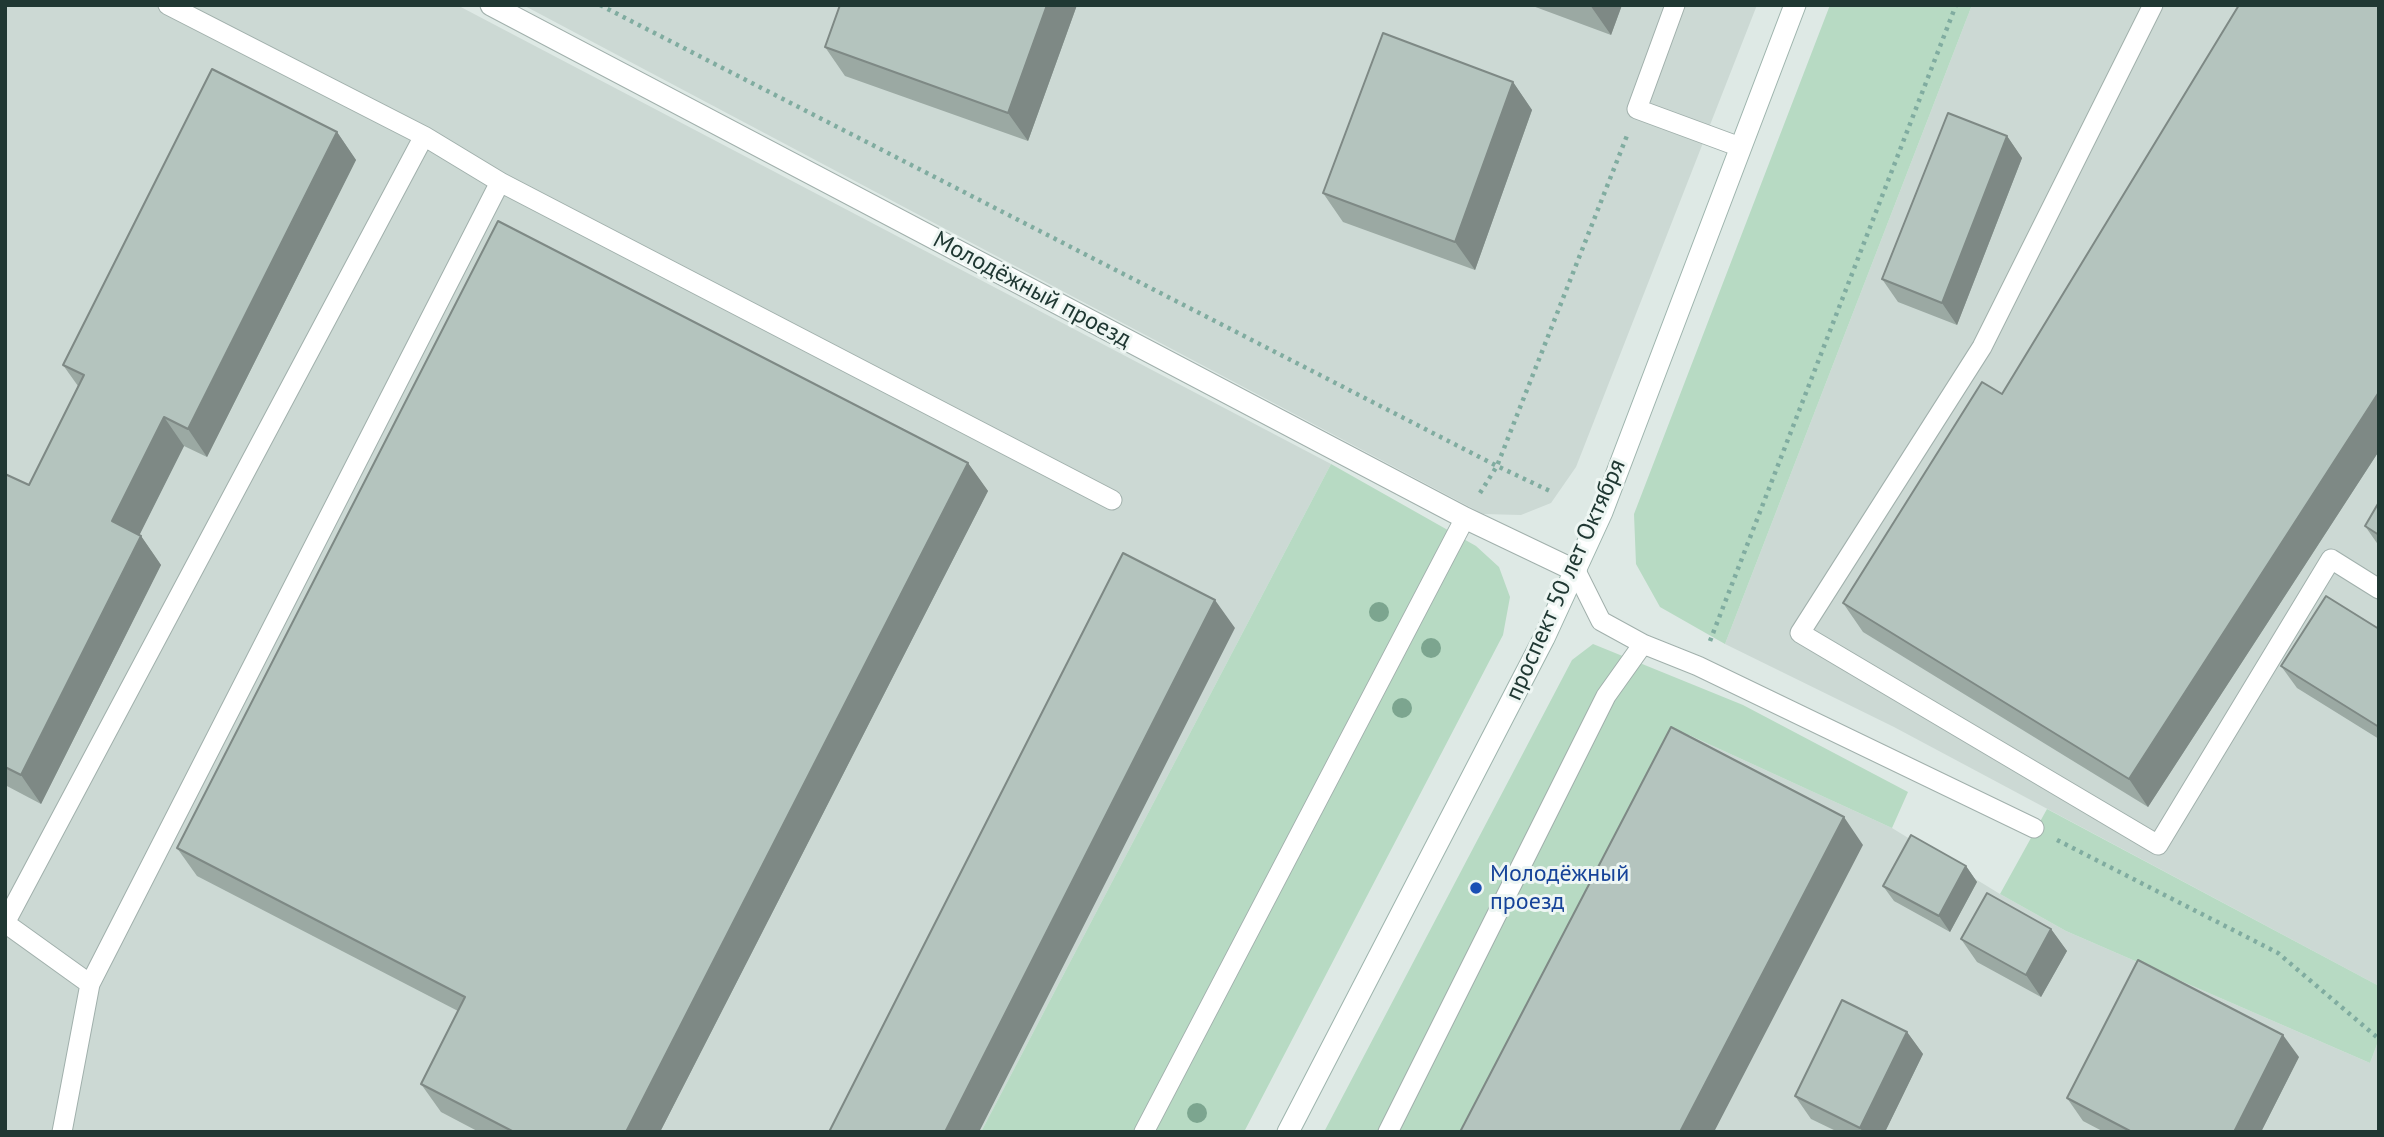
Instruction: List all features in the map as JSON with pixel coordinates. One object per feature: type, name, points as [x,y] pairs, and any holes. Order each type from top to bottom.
[{"type":"main road","name":"Молодёжный проезд","points":[[491,5],[1465,518],[1576,571]]},
{"type":"main road","name":"проспект 50 лет Октября","points":[[1288,1132],[1544,638],[1576,571],[1602,512],[1795,5]]},
{"type":"lane","points":[[168,5],[424,136],[500,182],[1112,500]]},
{"type":"lane","points":[[1675,5],[1637,109],[1740,147]]},
{"type":"lane","points":[[2153,5],[1982,347],[1800,633],[2158,845],[2331,559],[2379,589]]},
{"type":"lane","points":[[90,984],[5,923],[424,136]]},
{"type":"lane","points":[[62,1132],[90,984],[500,182]]},
{"type":"lane","points":[[1144,1132],[1465,518]]},
{"type":"lane","points":[[1576,571],[1601,621],[1643,644],[1698,666],[2034,828]]},
{"type":"lane","points":[[1388,1132],[1606,696],[1643,644]]},
{"type":"path","points":[[600,5],[1552,492]]},
{"type":"path","points":[[1698,666],[1722,612],[1956,5]]},
{"type":"path","points":[[1465,518],[1497,466],[1637,109]]},
{"type":"path","points":[[2034,828],[2278,953],[2379,1039]]},
{"type":"shaded area","points":[[5,5],[457,5],[1331,464],[981,1132],[5,1132]]},
{"type":"shaded area","points":[[523,5],[1757,5],[1576,467],[1551,503],[1521,515],[1483,514]]},
{"type":"shaded area","points":[[1972,5],[2379,5],[2379,986],[1894,727],[1725,644]]},
{"type":"shaded area","points":[[1689,735],[1892,828],[2066,931],[2370,1063],[2379,1039],[2379,1132],[1478,1132]]},
{"type":"green space","points":[[1830,5],[1972,5],[1725,644],[1660,607],[1636,564],[1634,514]]},
{"type":"green space","points":[[1331,464],[1476,546],[1499,567],[1510,597],[1503,635],[1244,1132],[981,1132]]},
{"type":"green space","points":[[1593,644],[1743,705],[1908,792],[1892,828],[1689,735],[1478,1132],[1324,1132],[1572,660]]},
{"type":"green space","points":[[2047,809],[2379,986],[2379,1039],[2370,1063],[2066,931],[2000,894]]},
{"type":"building","points":[[840,5],[1047,5],[1008,113],[825,47]]},
{"type":"building","points":[[2239,5],[2379,5],[2379,392],[2129,779],[1843,603],[1982,382],[2002,394]]},
{"type":"building","points":[[1383,33],[1513,82],[1455,242],[1323,193]]},
{"type":"building","points":[[212,69],[337,132],[188,429],[164,417],[112,521],[141,536],[21,775],[5,767],[5,474],[29,485],[84,375],[63,365]]},
{"type":"building","points":[[1948,113],[2007,136],[1942,303],[1882,279]]},
{"type":"building","points":[[498,221],[968,463],[626,1132],[514,1132],[421,1084],[465,997],[177,848]]},
{"type":"building","points":[[2379,502],[2379,535],[2365,526]]},
{"type":"building","points":[[1123,553],[1215,600],[945,1132],[829,1132]]},
{"type":"building","points":[[2326,596],[2379,629],[2379,727],[2281,666]]},
{"type":"building","points":[[1671,727],[1844,817],[1680,1132],[1460,1132]]},
{"type":"building","points":[[1911,835],[1966,866],[1939,916],[1883,886]]},
{"type":"building","points":[[1987,893],[2051,929],[2026,975],[1961,939]]},
{"type":"building","points":[[2138,960],[2283,1035],[2234,1132],[2132,1132],[2067,1098]]},
{"type":"building","points":[[1842,1000],[1907,1032],[1860,1128],[1795,1096]]},
{"type":"place","name":"Молодёжный проезд","points":[[1476,888]]}]
